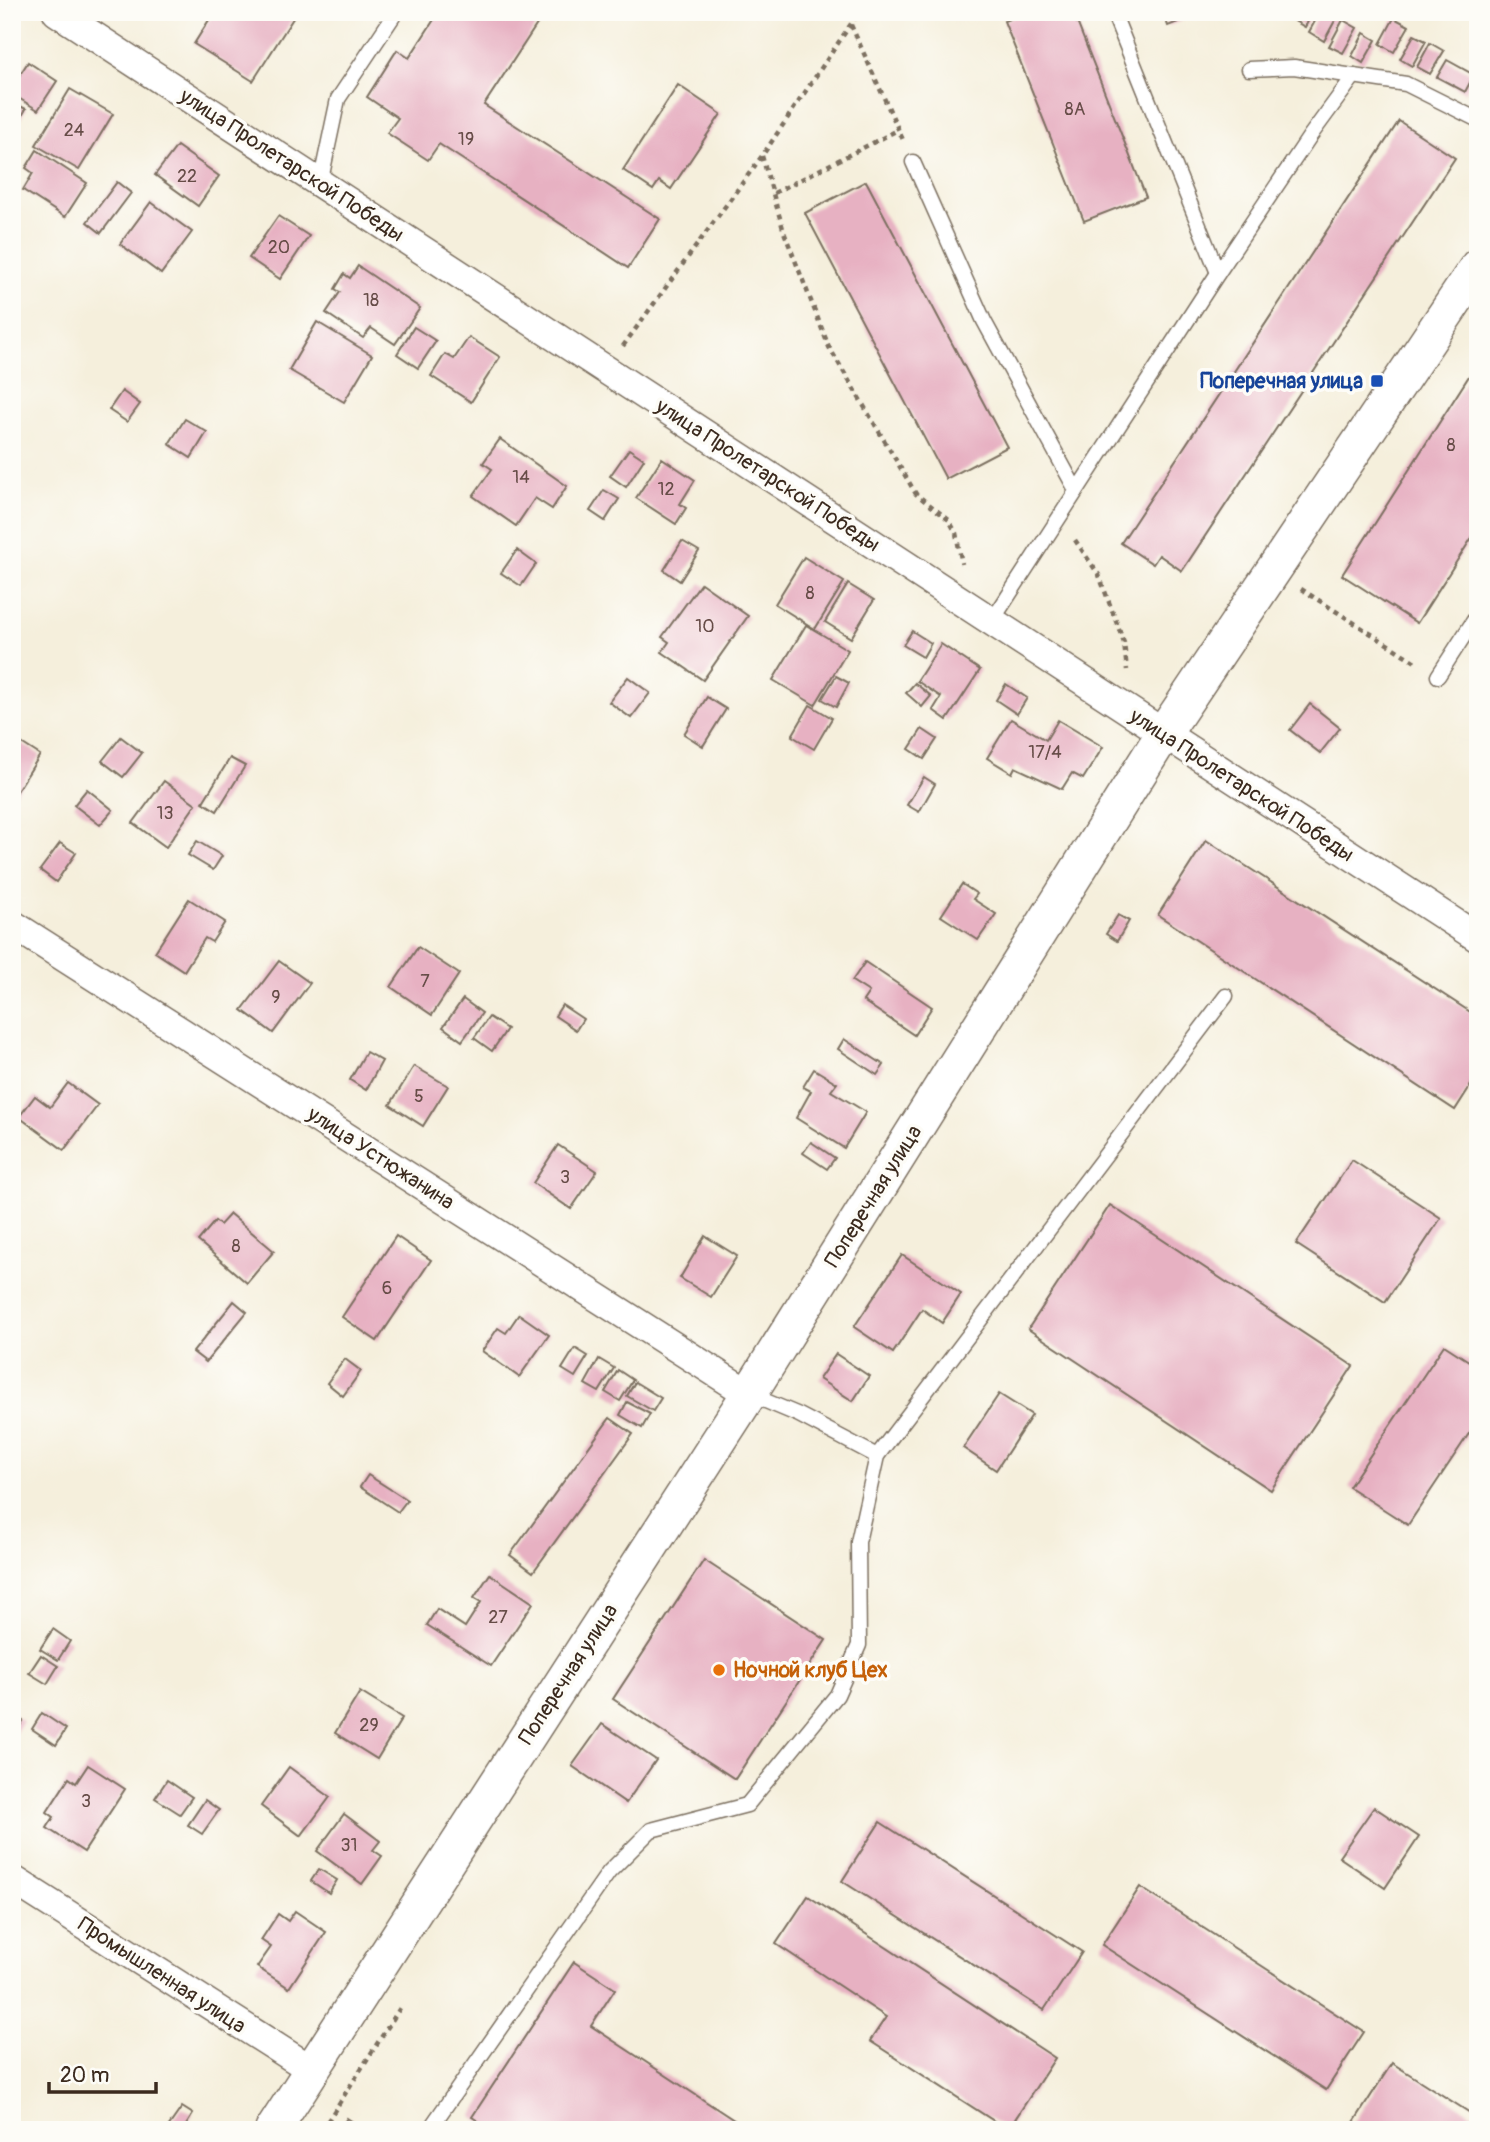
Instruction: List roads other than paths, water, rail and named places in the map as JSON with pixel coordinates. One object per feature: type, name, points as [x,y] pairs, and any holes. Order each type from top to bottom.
[{"type":"street","name":"улица Пролетарской Победы","points":[[57,12],[1478,938]]},
{"type":"street","name":"Поперечная улица","points":[[273,2130],[749,1394],[1164,733],[1478,266]]},
{"type":"street","name":"улица Устюжанина","points":[[12,924],[749,1394]]},
{"type":"street","name":"Промышленная улица","points":[[12,1879],[312,2070]]},
{"type":"lane","points":[[320,184],[338,99],[396,12]]},
{"type":"lane","points":[[1113,12],[1218,273]]},
{"type":"lane","points":[[1248,69],[1294,67],[1406,85],[1478,120]]},
{"type":"lane","points":[[992,621],[1218,273],[1310,136],[1354,76]]},
{"type":"lane","points":[[913,162],[984,321],[1076,490]]},
{"type":"lane","points":[[1438,677],[1478,614]]},
{"type":"lane","points":[[429,2130],[609,1872],[651,1830],[747,1805],[837,1695],[859,1645],[858,1542],[877,1456],[1226,996]]},
{"type":"lane","points":[[749,1394],[799,1415],[877,1456]]},
{"type":"place","name":"Поперечная улица","points":[[1377,381]]},
{"type":"place","name":"Ночной клуб Цех","points":[[719,1670]]}]
